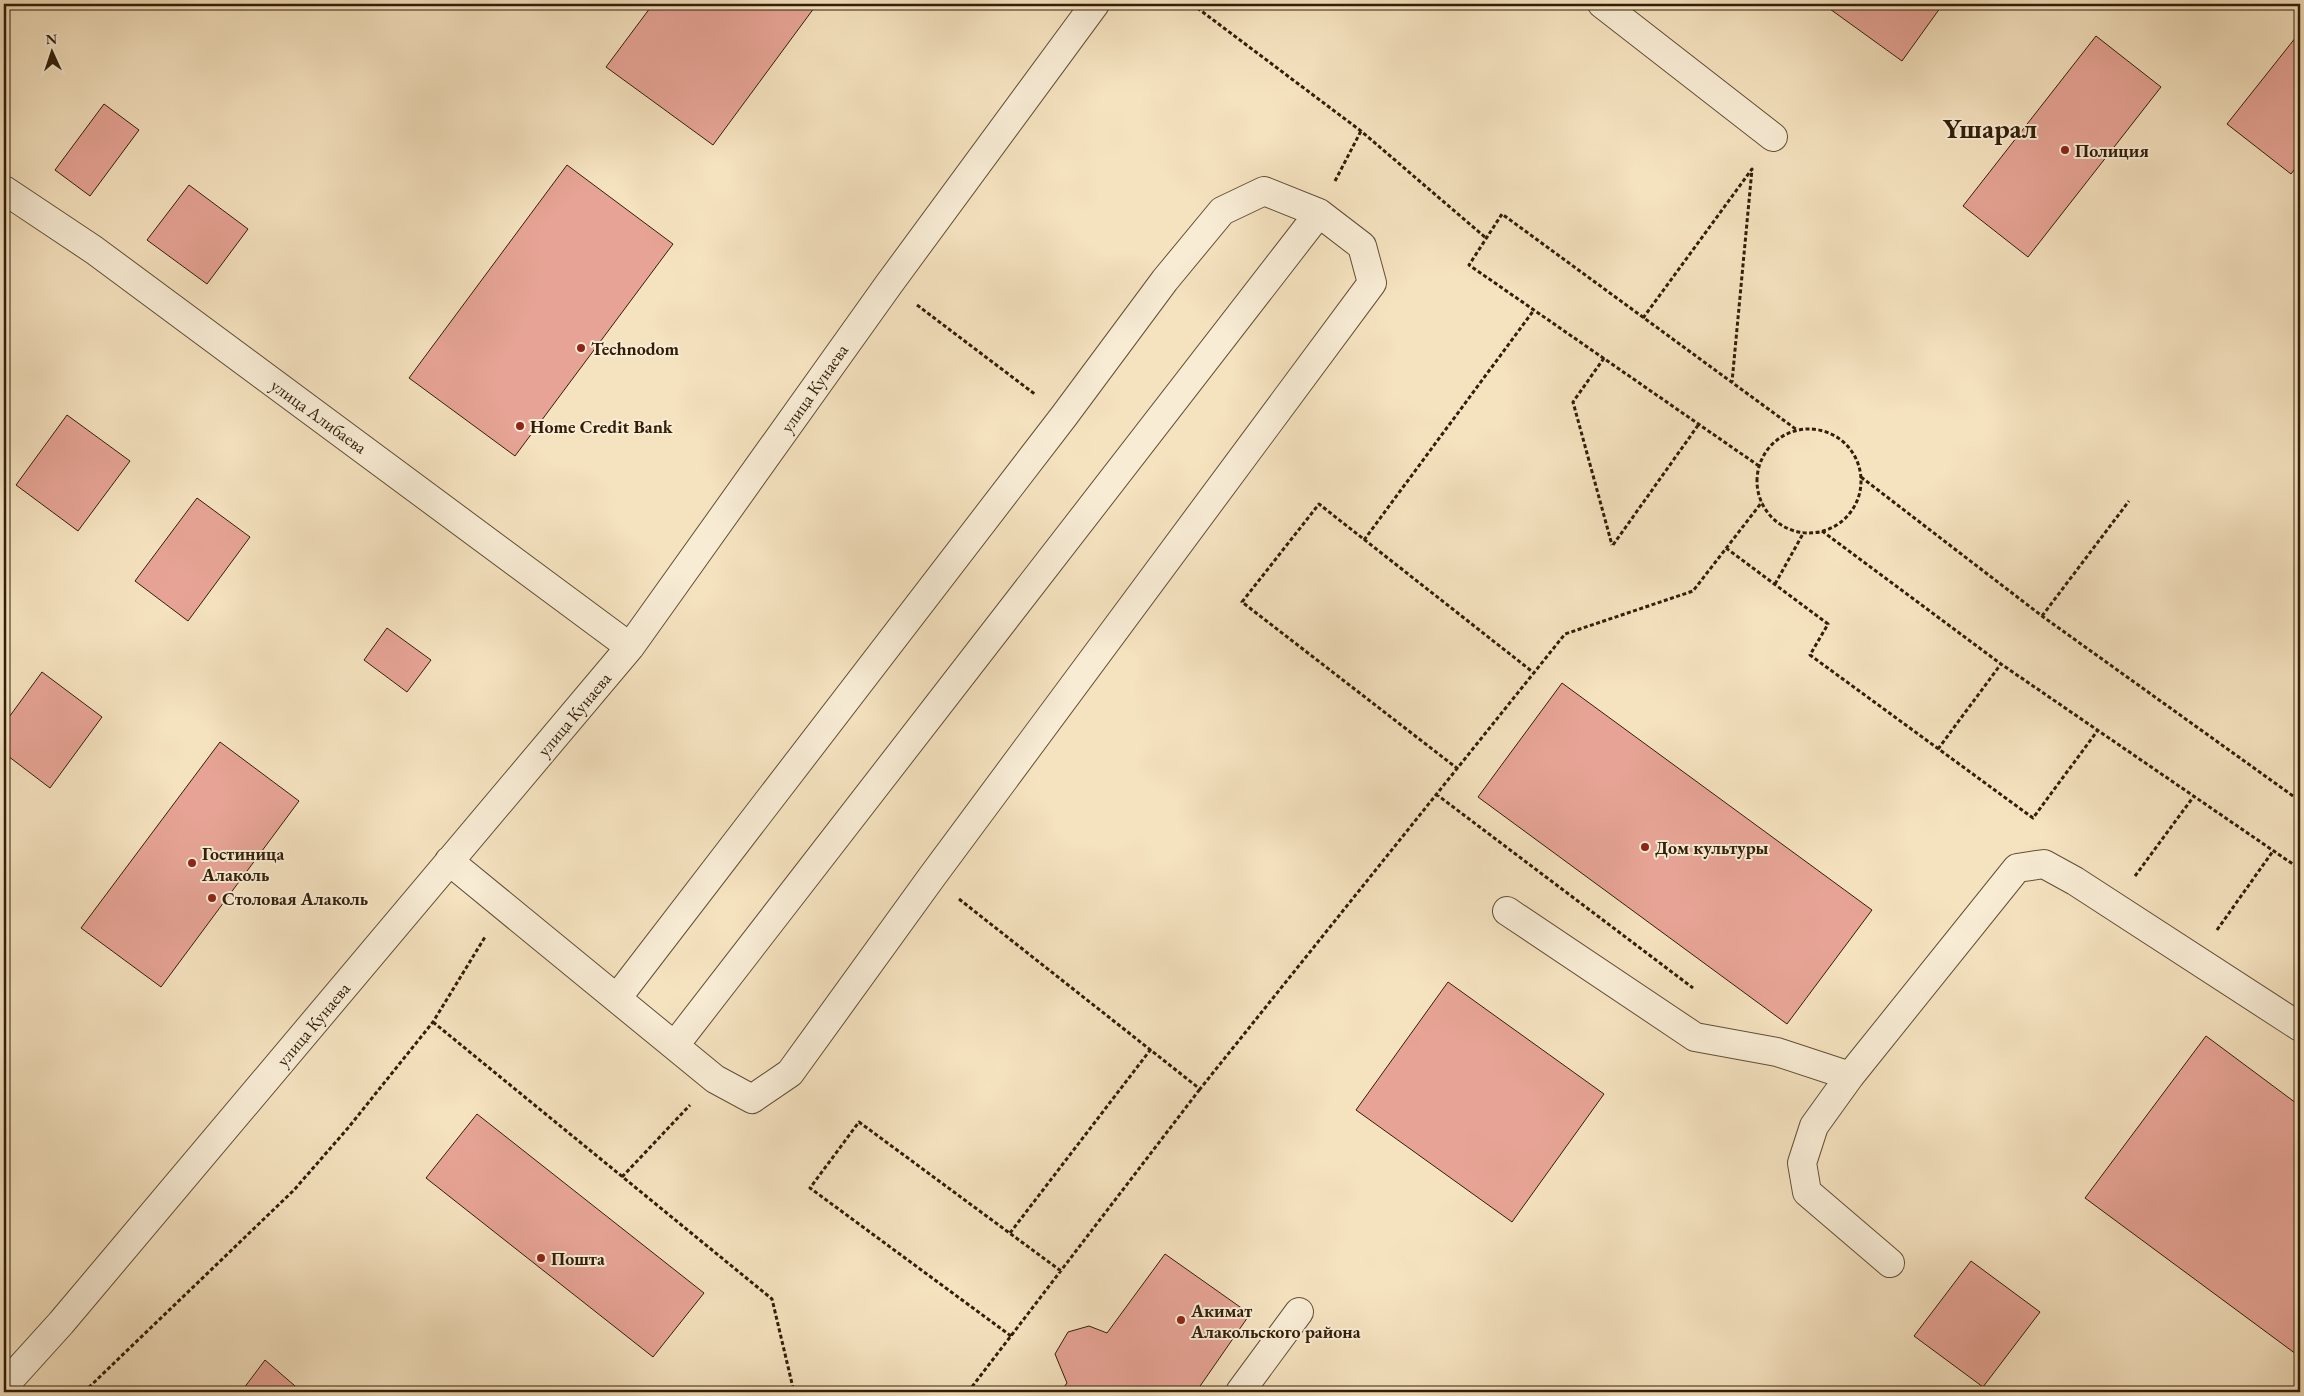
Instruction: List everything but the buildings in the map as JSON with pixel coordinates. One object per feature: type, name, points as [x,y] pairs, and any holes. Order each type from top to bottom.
[{"type":"street","name":"улица Кунаева","points":[[14,1385],[630,647],[889,284],[1095,4]]},
{"type":"street","points":[[1602,4],[1773,138]]},
{"type":"street","name":"улица Алибаева","points":[[4,190],[94,250],[630,647]]},
{"type":"street","points":[[449,862],[715,1078],[752,1099],[790,1073],[1276,409],[1372,283],[1362,246],[1318,213],[1264,191],[1222,210],[1165,280],[1064,416],[617,998]]},
{"type":"street","points":[[674,1045],[1318,213]]},
{"type":"street","points":[[1890,1263],[1807,1192],[1802,1164],[1814,1126],[1850,1076],[2017,868],[2044,864],[2113,906],[2300,1027]]},
{"type":"street","points":[[1507,911],[1695,1037],[1777,1052],[1850,1076]]},
{"type":"street","points":[[1240,1392],[1299,1312]]},
{"type":"path","points":[[1192,4],[1361,130],[1486,238]]},
{"type":"path","points":[[1318,213],[1361,130]]},
{"type":"path","points":[[1644,318],[1752,168],[1732,382]]},
{"type":"path","points":[[1759,466],[1469,265],[1502,214],[1796,430]]},
{"type":"path","points":[[889,284],[1064,416]]},
{"type":"path","points":[[1364,540],[1534,310]]},
{"type":"path","points":[[1604,358],[1573,402],[1612,545],[1699,424]]},
{"type":"path","points":[[1814,429],[1832,434],[1847,444],[1856,459],[1861,476],[1859,494],[1851,511],[1838,523],[1822,531],[1804,532],[1786,528],[1771,517],[1762,502],[1757,484],[1759,466],[1767,450],[1780,437],[1796,430],[1814,429]]},
{"type":"path","points":[[1861,476],[2042,616],[2300,801]]},
{"type":"path","points":[[2042,616],[2129,501]]},
{"type":"path","points":[[968,1392],[1200,1089],[1566,634],[1694,591],[1762,502]]},
{"type":"path","points":[[1458,769],[1242,602],[1319,504],[1534,673]]},
{"type":"path","points":[[1822,531],[2001,664],[2300,869]]},
{"type":"path","points":[[1775,584],[1804,532]]},
{"type":"path","points":[[1726,548],[1828,624],[1810,655],[2033,818],[2098,730]]},
{"type":"path","points":[[1938,749],[2001,664]]},
{"type":"path","points":[[1436,794],[1698,992]]},
{"type":"path","points":[[2113,906],[2194,796]]},
{"type":"path","points":[[2196,960],[2273,851]]},
{"type":"path","points":[[931,878],[1200,1089]]},
{"type":"path","points":[[84,1392],[294,1190],[348,1128],[433,1022],[505,906]]},
{"type":"path","points":[[433,1022],[772,1299],[794,1392]]},
{"type":"path","points":[[1010,1233],[1151,1049]]},
{"type":"path","points":[[622,1177],[715,1078]]},
{"type":"path","points":[[1011,1336],[810,1188],[859,1122],[1061,1271]]},
{"type":"place","name":"Полиция","points":[[2065,150]]},
{"type":"place","name":"Technodom","points":[[581,348]]},
{"type":"place","name":"Home Credit Bank","points":[[520,426]]},
{"type":"place","name":"Дом культуры","points":[[1645,847]]},
{"type":"place","name":"Гостиница Алаколь","points":[[192,863]]},
{"type":"place","name":"Столовая Алаколь","points":[[212,898]]},
{"type":"place","name":"Пошта","points":[[541,1258]]},
{"type":"place","name":"Акимат Алакольского района","points":[[1181,1320]]},
{"type":"district","name":"Үшарал","points":[[1990,128]]}]
